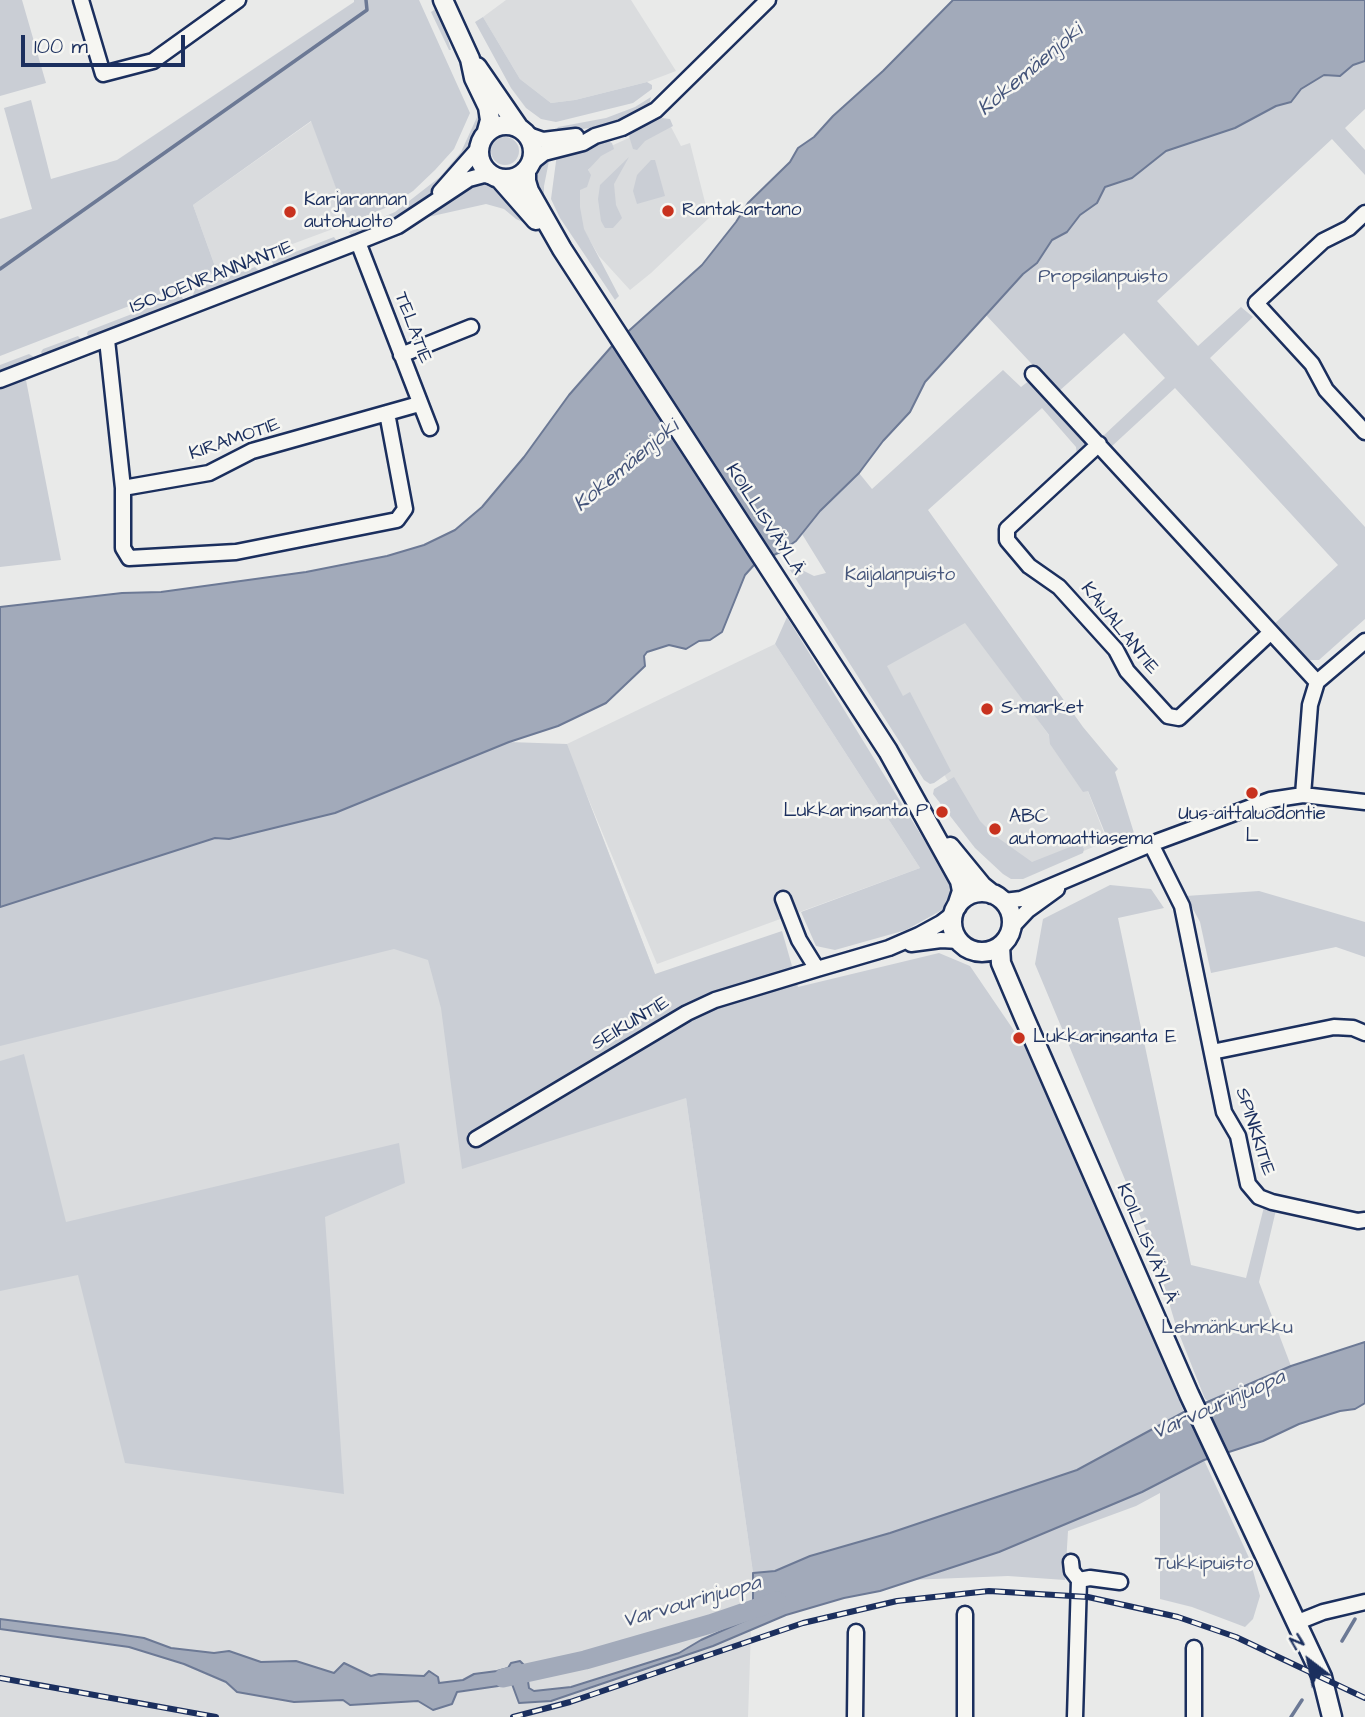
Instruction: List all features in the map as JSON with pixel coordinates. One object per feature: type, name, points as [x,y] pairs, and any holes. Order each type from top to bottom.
[{"type":"main road","points":[[443,0],[488,107],[490,120],[478,149],[482,166],[497,178],[513,178],[528,167],[533,149],[484,74],[470,59]]},
{"type":"main road","points":[[487,131],[506,124],[523,131]]},
{"type":"main road","name":"KOILLISVÄYLÄ","points":[[528,167],[526,181],[529,191],[562,248],[888,751],[926,817],[960,881],[962,891],[955,909]]},
{"type":"main road","name":"KOILLISVÄYLÄ","points":[[497,178],[562,248]]},
{"type":"main road","name":"KOILLISVÄYLÄ","points":[[926,817],[982,886],[998,897]]},
{"type":"main road","points":[[974,893],[998,897],[1011,913],[1012,927],[1009,935],[1000,946],[987,952],[966,946],[952,926],[955,909],[974,893]]},
{"type":"main road","name":"KOILLISVÄYLÄ","points":[[966,946],[989,968],[1024,1017]]},
{"type":"main road","name":"KOILLISVÄYLÄ","points":[[1000,946],[1001,963],[1189,1395],[1322,1677],[1332,1717]]},
{"type":"street","points":[[81,0],[103,74],[153,61],[238,0]]},
{"type":"street","points":[[523,131],[543,140],[595,136],[622,128],[656,110],[768,0]]},
{"type":"street","points":[[528,167],[544,153],[583,143],[595,136]]},
{"type":"street","name":"ISOJOENRANNANTIE","points":[[433,202],[478,149]]},
{"type":"street","name":"ISOJOENRANNANTIE","points":[[0,380],[398,226],[469,179],[484,175],[497,178]]},
{"type":"street","points":[[1365,214],[1349,228],[1323,241],[1256,303],[1312,364],[1326,390],[1365,432]]},
{"type":"street","name":"TELATIE","points":[[358,242],[430,428]]},
{"type":"street","points":[[401,355],[471,327]]},
{"type":"street","points":[[107,340],[123,488],[123,548],[129,558],[236,552],[397,520],[405,509],[387,413]]},
{"type":"street","points":[[1033,374],[1317,682]]},
{"type":"street","name":"KIRAMOTIE","points":[[123,488],[209,472],[253,451],[419,404]]},
{"type":"street","name":"KAIJALANTIE","points":[[1099,444],[1007,529],[1007,540],[1029,565],[1059,587],[1116,650],[1127,671],[1168,716],[1179,719],[1270,633]]},
{"type":"street","points":[[1303,795],[1310,705],[1317,682],[1365,641]]},
{"type":"street","points":[[998,897],[1021,899],[1151,844],[1270,800],[1303,795],[1365,802]]},
{"type":"street","name":"SPINKKITIE","points":[[1151,844],[1182,906],[1224,1112],[1238,1136],[1248,1184],[1259,1197],[1358,1221],[1365,1220]]},
{"type":"street","points":[[1012,927],[1028,909],[1088,870]]},
{"type":"street","points":[[783,899],[799,940],[817,969]]},
{"type":"street","name":"SEIKUNTIE","points":[[889,948],[941,923],[955,909]]},
{"type":"street","name":"SEIKUNTIE","points":[[475,1139],[687,1013],[715,1000],[889,948],[941,940],[966,946]]},
{"type":"street","points":[[1212,1052],[1334,1027],[1353,1028],[1365,1033]]},
{"type":"street","points":[[1071,1562],[1072,1571],[1079,1580],[1075,1717]]},
{"type":"street","points":[[1079,1580],[1090,1578],[1120,1582]]},
{"type":"street","points":[[1298,1622],[1323,1612],[1365,1602]]},
{"type":"street","points":[[965,1614],[965,1717]]},
{"type":"street","points":[[855,1717],[856,1632]]},
{"type":"street","points":[[1194,1648],[1194,1717]]},
{"type":"shaded area","points":[[506,0],[631,0],[676,71],[647,82],[575,100],[551,103],[520,79],[483,17]]},
{"type":"shaded area","points":[[312,121],[349,223],[217,272],[193,205]]},
{"type":"shaded area","points":[[662,123],[671,127],[681,146],[690,143],[709,218],[630,290],[599,256],[568,204],[600,151]]},
{"type":"shaded area","points":[[967,620],[1087,789],[1107,841],[1030,874],[978,838],[886,665]]},
{"type":"shaded area","points":[[775,644],[920,868],[657,964],[583,786],[655,974],[686,1098],[753,1573],[748,1717],[0,1717],[0,914],[567,744]]},
{"type":"green space","points":[[0,0],[22,0],[46,83],[0,96]]},
{"type":"green space","points":[[354,0],[419,0],[470,113],[454,149],[435,170],[413,191],[390,206],[349,223],[311,121],[193,205],[217,272],[0,356],[0,219],[32,209],[4,108],[31,100],[51,179],[117,160]]},
{"type":"green space","points":[[437,8],[442,19],[451,50],[431,12]]},
{"type":"green space","points":[[483,17],[520,79],[551,103],[575,100],[647,82],[652,85],[652,89],[633,103],[556,122],[541,119],[526,108],[511,88],[475,22]]},
{"type":"green space","name":"Propsilanpuisto","points":[[1365,61],[1365,109],[1345,128],[1365,150],[1365,175],[1332,139],[1157,301],[1198,346],[1241,307],[1253,317],[1210,358],[1365,527],[1365,619],[1319,660],[1306,660],[1273,625],[1338,565],[1175,388],[1111,447],[1102,437],[1165,378],[1124,333],[1058,392],[986,315],[1023,274],[1037,263],[1052,240],[1067,232],[1080,215],[1097,203],[1105,186],[1132,178],[1166,151],[1235,128],[1276,106],[1291,102],[1301,89],[1324,75],[1340,76],[1353,65]]},
{"type":"green space","points":[[651,97],[649,105],[639,113],[612,124],[554,134],[558,127],[606,118],[635,107]]},
{"type":"green space","points":[[484,113],[482,125],[465,156],[438,188],[397,217],[355,236],[351,235],[349,232],[395,212],[440,177],[461,152],[478,115]]},
{"type":"green space","points":[[662,118],[670,119],[673,126],[645,141],[637,150],[633,149],[630,133]]},
{"type":"green space","points":[[505,137],[515,141],[519,151],[515,161],[505,165],[495,161],[491,151],[495,141]]},
{"type":"green space","points":[[606,140],[612,143],[614,149],[601,156],[588,170],[591,175],[587,187],[580,190],[580,207],[584,229],[619,296],[615,300],[560,218],[551,199],[557,154]]},
{"type":"green space","points":[[550,156],[544,186],[544,208],[531,186],[535,166]]},
{"type":"green space","points":[[629,157],[614,184],[616,205],[622,218],[613,228],[605,228],[601,221],[598,199],[600,185]]},
{"type":"green space","points":[[651,160],[655,160],[665,196],[637,204],[633,191],[637,175]]},
{"type":"green space","points":[[489,181],[499,187],[534,227],[516,219],[504,209],[486,204],[428,217],[470,183]]},
{"type":"green space","points":[[334,237],[338,243],[274,267],[272,261]]},
{"type":"green space","points":[[255,267],[259,271],[257,275],[204,295],[193,295],[195,289]]},
{"type":"green space","points":[[181,295],[183,299],[156,314],[89,339],[88,331]]},
{"type":"green space","points":[[78,336],[83,341],[43,356],[41,352],[43,349]]},
{"type":"green space","points":[[29,354],[37,359],[0,374],[0,365]]},
{"type":"green space","name":"Kaijalanpuisto","points":[[1003,370],[1021,387],[1034,377],[1086,436],[1087,447],[1077,455],[1076,447],[1042,408],[928,510],[1083,727],[1118,769],[1115,772],[1134,833],[1109,843],[1088,791],[1083,792],[1050,744],[1049,735],[965,623],[887,666],[903,696],[910,692],[951,771],[930,784],[924,780],[790,570],[798,568],[814,576],[826,573],[802,534],[820,511],[859,473],[872,489]]},
{"type":"green space","points":[[26,380],[61,560],[0,567],[0,390]]},
{"type":"green space","points":[[787,617],[953,887],[942,910],[906,930],[835,950],[816,946],[801,912],[920,868],[775,644]]},
{"type":"green space","points":[[509,742],[567,744],[655,974],[782,931],[798,987],[939,953],[970,966],[1034,1060],[1184,1412],[1077,1470],[890,1533],[810,1556],[775,1571],[753,1573],[686,1098],[462,1169],[441,1008],[428,960],[394,949],[0,1046],[0,906],[216,838],[229,839],[335,813]]},
{"type":"green space","points":[[954,777],[980,821],[994,835],[1032,862],[1080,843],[1084,849],[1083,853],[1023,879],[1011,879],[975,848],[933,794],[934,789]]},
{"type":"green space","name":"Lehmänkurkku","points":[[1110,885],[1151,889],[1164,908],[1118,918],[1191,1265],[1246,1278],[1264,1207],[1276,1210],[1259,1282],[1291,1366],[1210,1402],[1205,1399],[1176,1326],[1151,1242],[1035,964],[1043,919]]},
{"type":"green space","points":[[1259,891],[1365,922],[1365,957],[1336,947],[1211,973],[1200,922],[1186,896]]},
{"type":"green space","points":[[24,1054],[66,1222],[399,1143],[405,1183],[325,1217],[344,1494],[125,1463],[78,1275],[0,1291],[0,1061]]},
{"type":"green space","name":"Tukkipuisto","points":[[1204,1460],[1250,1560],[1260,1596],[1253,1619],[1245,1627],[1192,1607],[1160,1599],[1160,1493],[1136,1506],[1068,1531],[1065,1580],[1008,1576],[908,1580],[999,1552],[1142,1492]]},
{"type":"water","name":"Kokemäenjoki","points":[[953,0],[1365,0],[1365,61],[1353,65],[1340,76],[1324,75],[1301,89],[1291,102],[1276,106],[1235,128],[1166,151],[1132,178],[1105,187],[1097,203],[1080,215],[1067,232],[1052,240],[1037,263],[1023,274],[925,382],[910,412],[883,441],[859,473],[820,511],[796,541],[754,565],[745,575],[722,632],[710,640],[699,641],[686,649],[669,645],[647,652],[644,656],[645,666],[606,703],[558,726],[509,742],[335,813],[229,839],[215,838],[0,907],[0,607],[122,593],[161,592],[306,572],[387,556],[424,545],[455,530],[482,507],[524,457],[569,395],[612,346],[702,265],[748,203],[790,162],[798,148],[814,137]]},
{"type":"water","points":[[1365,1342],[1365,1403],[1355,1409],[1299,1424],[1263,1441],[1204,1460],[1142,1492],[999,1552],[880,1591],[844,1598],[786,1615],[713,1646],[551,1701],[519,1703],[512,1684],[457,1692],[452,1704],[433,1710],[418,1701],[350,1705],[343,1700],[294,1702],[237,1692],[226,1682],[184,1664],[129,1647],[0,1629],[0,1619],[118,1634],[144,1638],[171,1648],[214,1653],[229,1651],[261,1662],[296,1661],[334,1673],[344,1663],[371,1676],[424,1676],[429,1671],[438,1677],[439,1683],[497,1671],[520,1661],[526,1667],[529,1688],[534,1691],[571,1687],[679,1653],[753,1617],[753,1573],[775,1571],[810,1556],[890,1533],[1077,1470],[1184,1412],[1291,1366]]},
{"type":"waterway","points":[[0,269],[367,10],[366,0]]},
{"type":"waterway","name":"Varvourinjuopa","points":[[503,1678],[585,1660],[710,1624],[777,1601]]},
{"type":"waterway","points":[[1342,1641],[1355,1619]]},
{"type":"waterway","points":[[1291,1717],[1302,1700]]},
{"type":"railway","points":[[513,1717],[570,1702],[803,1623],[897,1601],[989,1591],[1088,1597],[1178,1617],[1236,1637],[1365,1698]]},
{"type":"railway","points":[[0,1678],[216,1717]]},
{"type":"place","name":"Rantakartano","points":[[668,211]]},
{"type":"place","name":"Karjarannan autohuolto","points":[[290,212]]},
{"type":"place","name":"S-market","points":[[987,709]]},
{"type":"place","name":"Uus-aittaluodontie L","points":[[1252,793]]},
{"type":"place","name":"Lukkarinsanta P","points":[[942,812]]},
{"type":"place","name":"ABC automaattiasema","points":[[995,829]]},
{"type":"place","name":"Lukkarinsanta E","points":[[1019,1038]]}]
